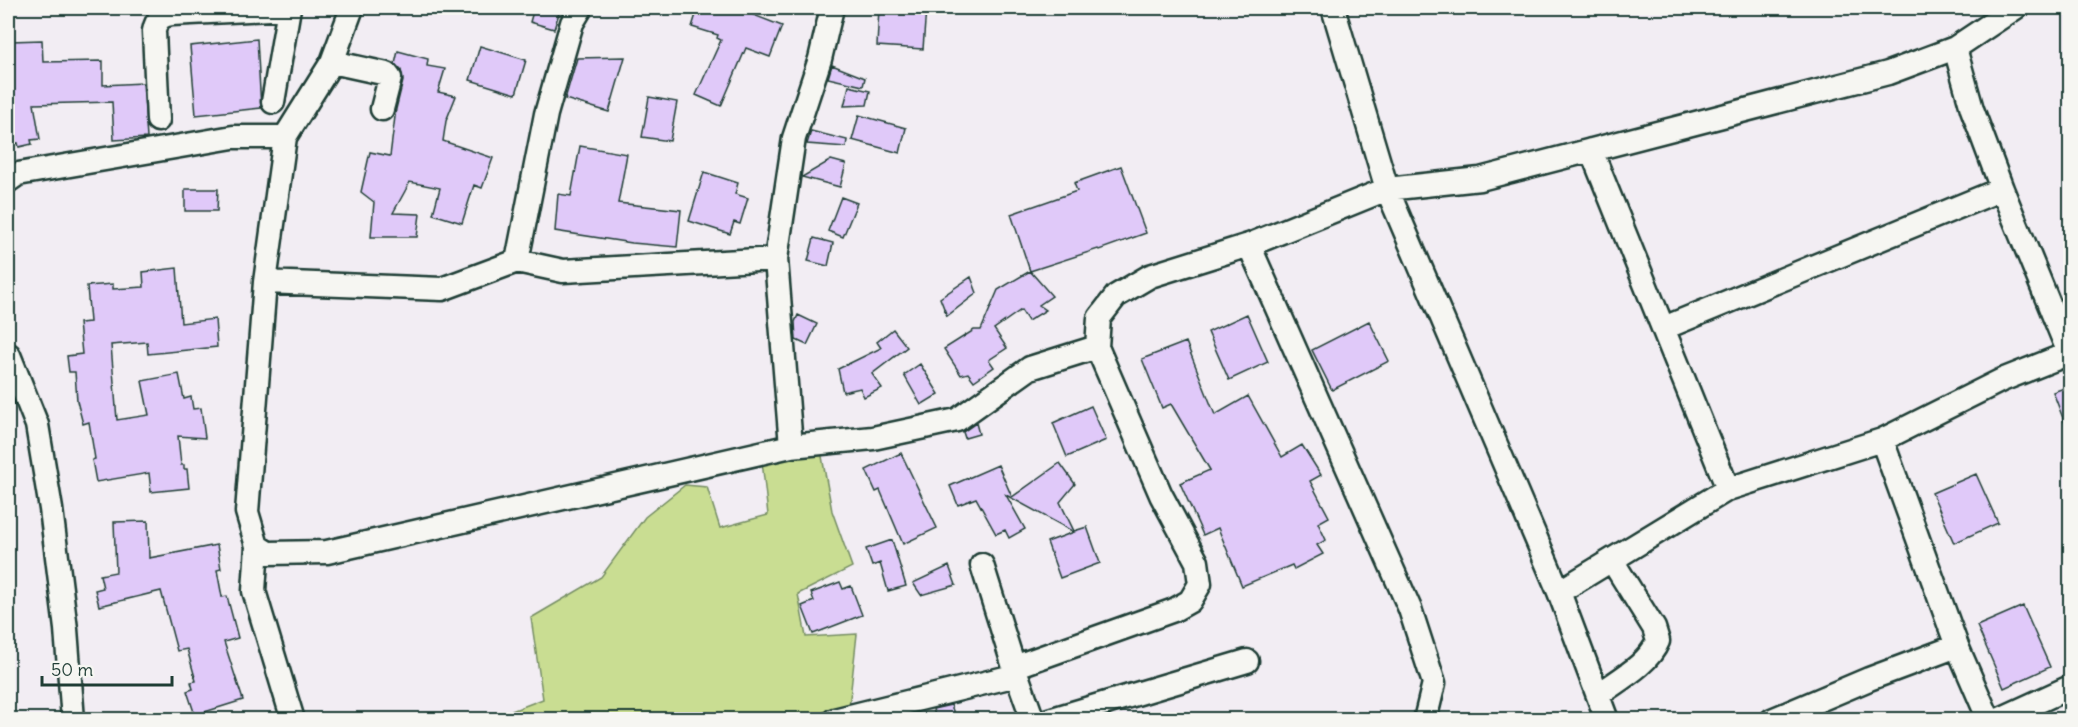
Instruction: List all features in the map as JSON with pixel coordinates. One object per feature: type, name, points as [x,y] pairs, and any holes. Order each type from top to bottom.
[{"type":"street","points":[[158,120],[154,31],[155,23],[164,15],[289,8],[273,102]]},
{"type":"street","points":[[293,720],[254,591],[256,546],[247,512],[265,282],[285,137],[332,62],[352,8]]},
{"type":"street","points":[[517,261],[546,114],[572,23],[581,8]]},
{"type":"street","points":[[791,446],[776,259],[794,138],[820,59],[832,8]]},
{"type":"street","points":[[1333,8],[1387,189],[1559,592],[1607,720]]},
{"type":"street","points":[[834,720],[1016,671],[1174,610],[1190,601],[1200,584],[1197,562],[1161,495],[1097,347],[1099,318],[1116,296],[1150,276],[1249,245],[1387,189],[1480,178],[1888,73],[1955,48],[2015,8]]},
{"type":"street","points":[[1559,592],[1728,489],[1882,440],[2002,380],[2070,353],[2002,189],[1972,109],[1955,48]]},
{"type":"street","points":[[332,62],[387,74],[390,78],[382,108]]},
{"type":"street","points":[[8,181],[18,174],[233,137],[285,137]]},
{"type":"street","points":[[1591,150],[1728,489]]},
{"type":"street","points":[[1664,328],[2002,189]]},
{"type":"street","points":[[1249,245],[1410,609],[1434,683],[1425,720]]},
{"type":"street","points":[[265,282],[442,289],[517,261],[562,271],[776,259]]},
{"type":"street","points":[[256,546],[268,553],[327,552],[791,446],[873,438],[957,420],[1030,368],[1097,347]]},
{"type":"street","points":[[8,352],[37,425],[51,509],[66,629],[73,720]]},
{"type":"street","points":[[1882,440],[1957,645],[1989,720]]},
{"type":"street","points":[[982,565],[1033,720]]},
{"type":"street","points":[[1598,696],[1646,658],[1654,650],[1658,641],[1654,628],[1618,570]]},
{"type":"street","points":[[1772,720],[1957,645]]},
{"type":"street","points":[[1048,720],[1247,661]]},
{"type":"street","points":[[1998,720],[2070,687]]},
{"type":"green space","points":[[821,451],[832,511],[852,567],[798,594],[806,637],[857,634],[849,707],[805,720],[497,720],[496,717],[543,699],[531,618],[601,577],[645,517],[685,485],[707,487],[720,528],[768,515],[762,461]]},
{"type":"building","points":[[534,8],[560,10],[554,29],[530,22]]},
{"type":"building","points":[[698,8],[736,8],[782,26],[770,57],[746,48],[721,106],[696,95],[721,40],[717,38],[718,35],[692,27]]},
{"type":"building","points":[[879,8],[926,8],[923,49],[877,46]]},
{"type":"building","points":[[257,39],[261,108],[196,115],[190,46]]},
{"type":"building","points":[[42,40],[43,62],[103,61],[103,85],[143,83],[147,138],[114,140],[112,102],[34,104],[40,139],[31,140],[32,144],[19,147],[18,143],[8,145],[8,63],[11,63],[11,41]]},
{"type":"building","points":[[480,46],[526,60],[516,94],[470,80]]},
{"type":"building","points":[[398,51],[428,59],[427,66],[445,69],[438,92],[456,96],[446,121],[443,141],[493,158],[482,188],[474,185],[462,223],[433,214],[440,188],[410,182],[393,213],[420,214],[417,237],[371,237],[374,202],[361,192],[370,152],[390,156],[396,109],[403,81],[401,70],[395,64]]},
{"type":"building","points":[[625,57],[609,112],[565,99],[577,58]]},
{"type":"building","points":[[832,65],[865,78],[863,86],[828,78]]},
{"type":"building","points":[[849,86],[870,91],[867,105],[844,106]]},
{"type":"building","points":[[649,97],[677,102],[670,141],[642,137]]},
{"type":"building","points":[[859,115],[906,128],[900,153],[852,140]]},
{"type":"building","points":[[811,131],[847,140],[846,147],[807,144]]},
{"type":"building","points":[[580,146],[627,154],[618,203],[681,210],[677,247],[632,243],[555,231],[558,194],[571,196]]},
{"type":"building","points":[[831,160],[846,164],[840,187],[802,177]]},
{"type":"building","points":[[1121,166],[1146,233],[1030,271],[1011,214],[1077,191],[1074,183]]},
{"type":"building","points":[[704,172],[738,183],[735,194],[748,198],[740,224],[734,222],[730,234],[689,221]]},
{"type":"building","points":[[185,189],[218,189],[217,211],[185,211]]},
{"type":"building","points":[[841,197],[857,203],[843,237],[828,231]]},
{"type":"building","points":[[814,238],[833,243],[828,266],[808,261]]},
{"type":"building","points":[[177,268],[181,323],[215,319],[217,347],[148,354],[147,342],[111,345],[117,420],[149,415],[142,381],[179,374],[184,399],[191,397],[193,409],[201,408],[205,438],[178,436],[181,465],[187,469],[189,488],[151,492],[149,473],[96,482],[89,422],[83,424],[77,401],[75,372],[69,372],[67,356],[82,354],[79,323],[90,322],[87,286],[113,284],[113,289],[144,287],[143,272]]},
{"type":"building","points":[[1030,271],[1052,296],[1039,305],[1046,310],[1028,321],[1021,310],[994,329],[1007,348],[989,360],[994,367],[974,381],[968,373],[961,375],[944,349],[974,330],[981,330],[998,290]]},
{"type":"building","points":[[971,277],[977,293],[947,316],[940,298]]},
{"type":"building","points":[[1247,314],[1268,362],[1229,380],[1208,332]]},
{"type":"building","points":[[798,315],[817,324],[807,345],[796,340],[795,322]]},
{"type":"building","points":[[1369,321],[1389,361],[1332,390],[1312,350]]},
{"type":"building","points":[[893,329],[907,347],[872,374],[882,388],[864,397],[860,388],[843,392],[838,369],[881,348],[877,342]]},
{"type":"building","points":[[1186,342],[1215,415],[1248,396],[1282,457],[1302,445],[1321,475],[1310,481],[1329,517],[1318,523],[1326,540],[1317,545],[1323,554],[1294,569],[1292,565],[1242,586],[1218,528],[1203,535],[1180,483],[1210,470],[1171,404],[1162,408],[1142,359]]},
{"type":"building","points":[[920,364],[939,394],[921,405],[904,375]]},
{"type":"building","points":[[2070,386],[2070,434],[2069,434],[2053,392]]},
{"type":"building","points":[[1091,406],[1106,440],[1067,457],[1053,423]]},
{"type":"building","points":[[976,423],[979,434],[965,438],[963,432]]},
{"type":"building","points":[[901,453],[937,528],[903,544],[880,490],[876,492],[866,470]]},
{"type":"building","points":[[1060,463],[1075,484],[1060,502],[1074,531],[1087,527],[1100,563],[1060,578],[1047,542],[1074,532],[1006,495],[1025,529],[1009,538],[1005,530],[996,534],[976,498],[958,505],[950,486],[998,465],[1012,497]]},
{"type":"building","points":[[1976,474],[1998,523],[1954,543],[1932,493]]},
{"type":"building","points":[[148,521],[149,558],[217,545],[221,569],[217,570],[222,597],[227,596],[238,638],[224,642],[243,700],[195,715],[187,691],[193,689],[191,682],[196,681],[187,649],[177,651],[161,591],[99,606],[95,590],[103,588],[100,575],[116,572],[114,522]]},
{"type":"building","points":[[892,540],[906,586],[888,591],[880,563],[872,566],[866,549]]},
{"type":"building","points":[[949,566],[956,585],[921,595],[913,583]]},
{"type":"building","points":[[840,582],[843,589],[851,586],[862,615],[813,634],[802,606],[814,601],[811,593]]},
{"type":"building","points":[[2023,606],[2050,667],[2004,688],[1977,626]]},
{"type":"building","points":[[951,705],[954,714],[936,719],[933,709]]}]
